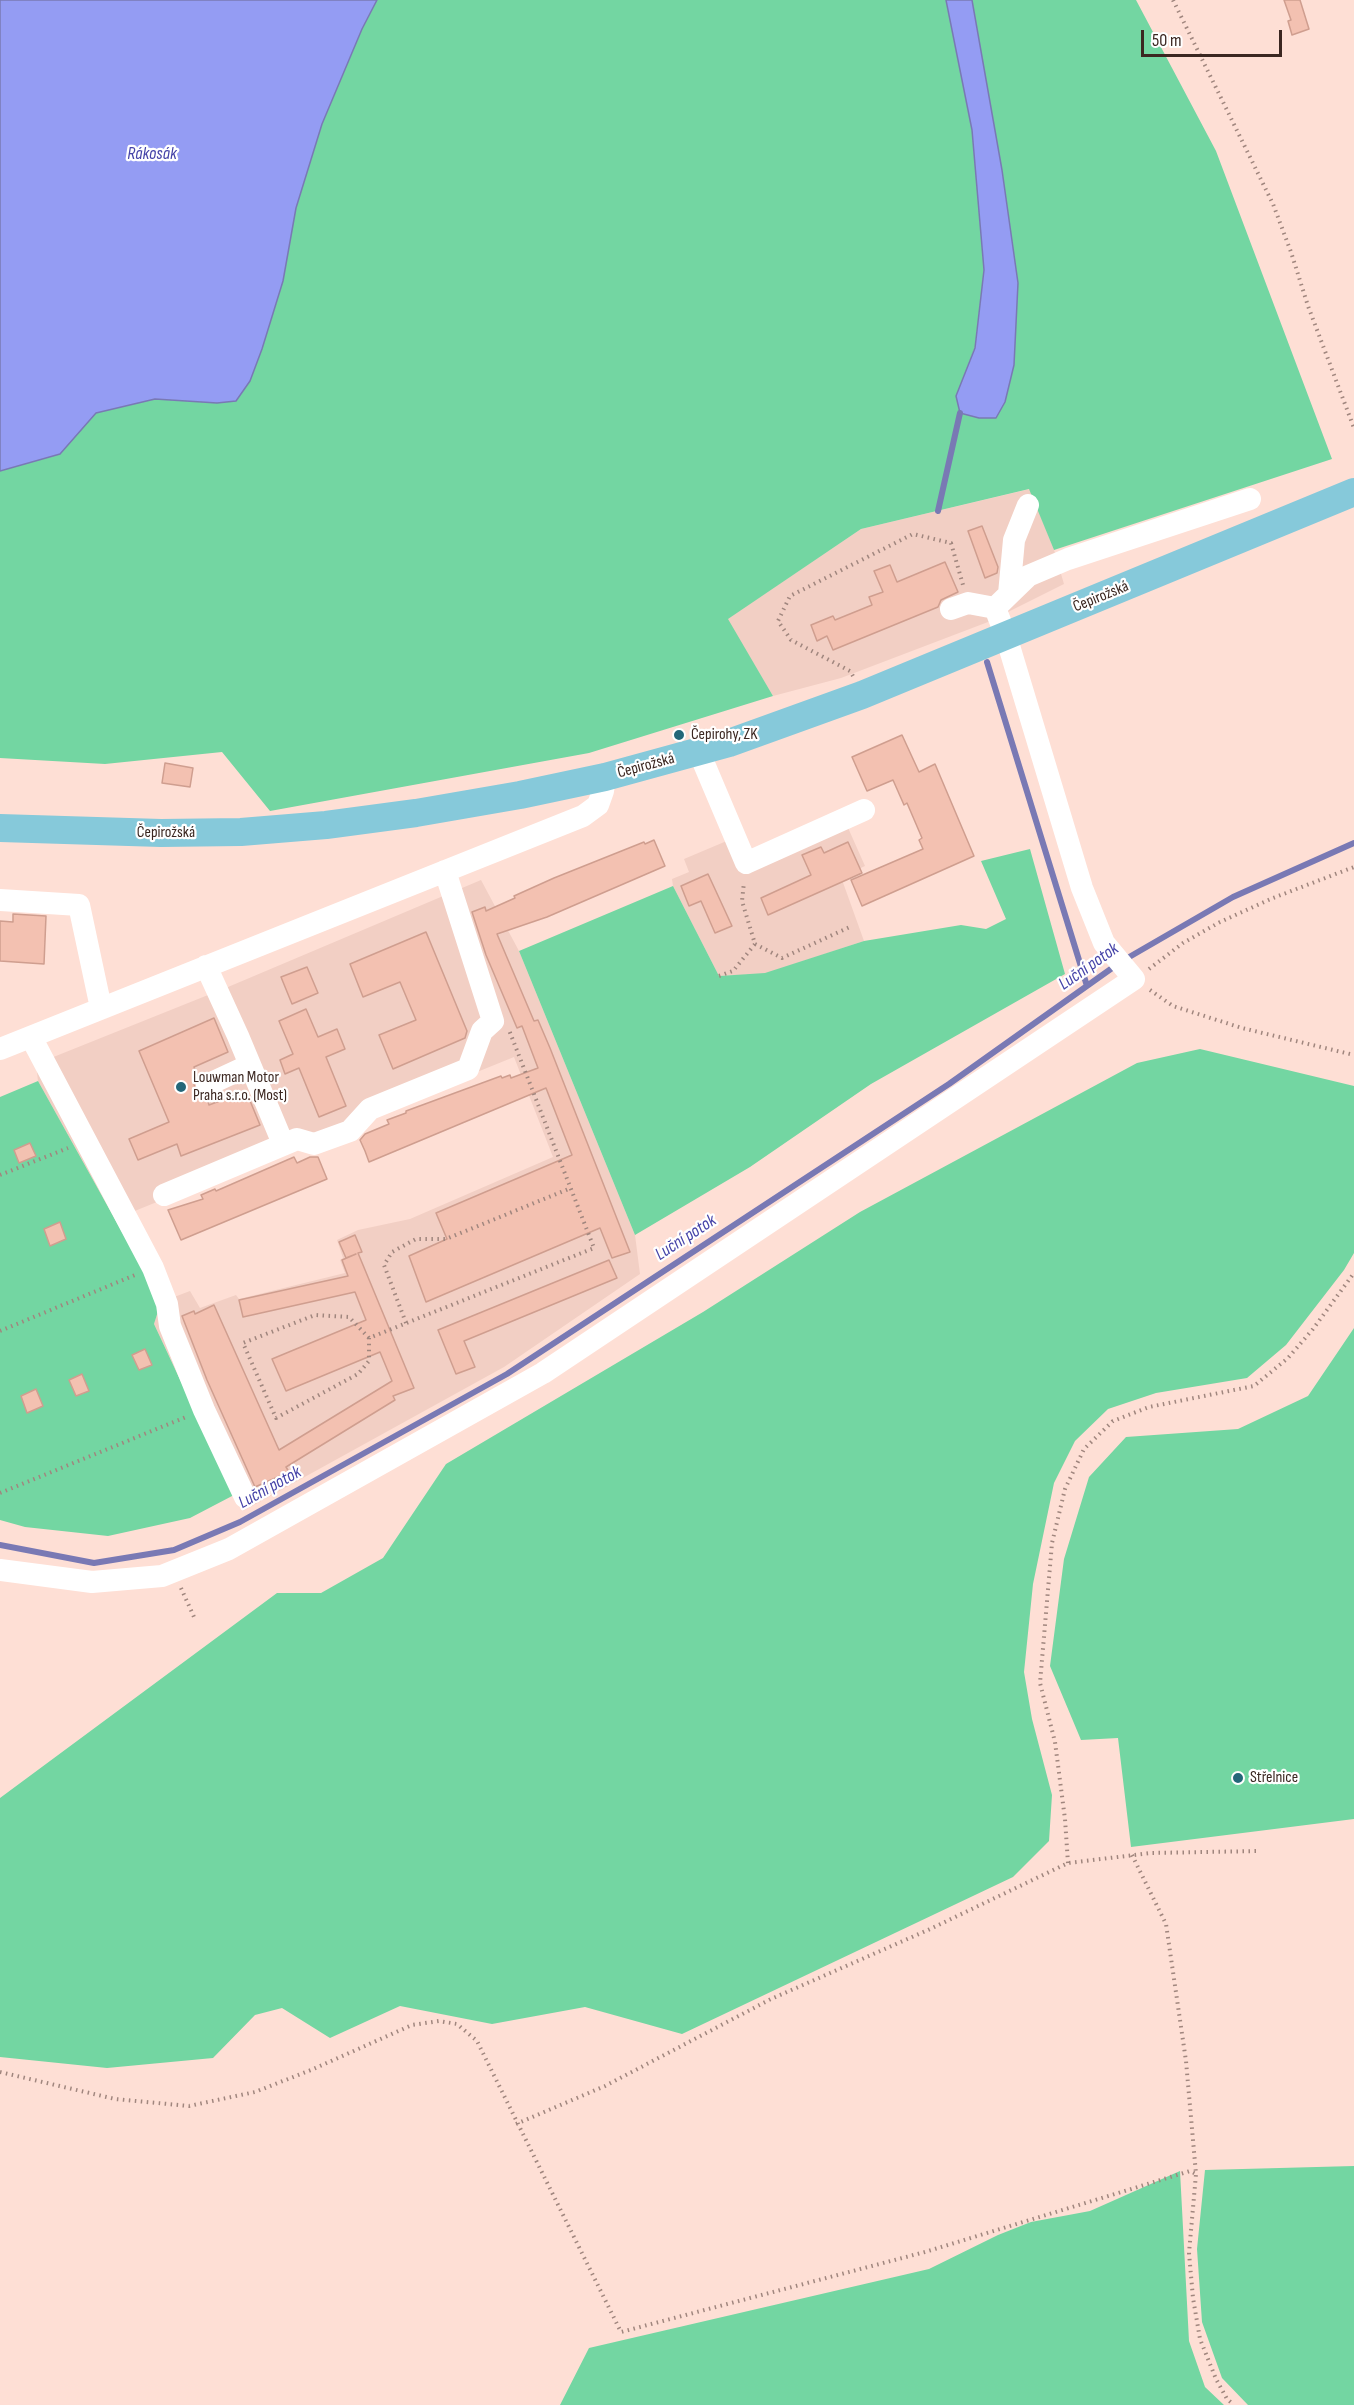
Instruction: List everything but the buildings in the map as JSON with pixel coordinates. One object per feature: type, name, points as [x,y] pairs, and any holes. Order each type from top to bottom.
[{"type":"main road","name":"Čepirožská","points":[[9,829],[161,833],[241,832],[326,825],[416,813],[605,777],[699,752],[862,695],[1354,492]]},
{"type":"street","points":[[960,606],[1002,601],[1028,576],[1068,560],[1250,499]]},
{"type":"street","points":[[0,1570],[92,1582],[162,1576],[229,1550],[543,1373],[1134,979],[1104,943],[1082,888],[1006,636],[1002,601],[1014,540],[1028,505]]},
{"type":"street","points":[[699,752],[746,863],[864,810]]},
{"type":"street","points":[[0,1049],[583,816],[598,804],[605,777]]},
{"type":"street","points":[[164,1195],[297,1139],[314,1144],[350,1131],[370,1109],[468,1069],[482,1032],[493,1021],[445,871]]},
{"type":"street","points":[[0,900],[79,905],[100,1008]]},
{"type":"street","points":[[206,966],[279,1134]]},
{"type":"street","points":[[31,1037],[153,1268],[167,1304],[170,1326],[204,1410],[245,1497]]},
{"type":"street","points":[[207,1084],[250,1065]]},
{"type":"path","points":[[1173,0],[1273,204],[1318,334],[1354,428]]},
{"type":"path","points":[[862,695],[850,671],[791,640],[778,621],[790,596],[913,534],[951,543],[960,606]]},
{"type":"path","points":[[746,863],[742,901],[755,944],[782,958],[852,926]]},
{"type":"path","points":[[1354,867],[1273,898],[1220,922],[1184,943],[1134,979],[1173,1006],[1242,1028],[1354,1055]]},
{"type":"path","points":[[719,976],[733,971],[755,944]]},
{"type":"path","points":[[369,1338],[594,1248],[508,1028],[493,1021]]},
{"type":"path","points":[[0,1175],[86,1141]]},
{"type":"path","points":[[406,1323],[384,1265],[392,1252],[416,1239],[446,1239],[571,1188]]},
{"type":"path","points":[[0,1331],[153,1268]]},
{"type":"path","points":[[1068,1863],[1055,1742],[1040,1683],[1052,1543],[1065,1489],[1084,1449],[1113,1421],[1149,1407],[1254,1386],[1294,1351],[1354,1273]]},
{"type":"path","points":[[315,1315],[349,1317],[369,1338],[369,1361],[358,1374],[276,1418],[243,1343],[315,1315]]},
{"type":"path","points":[[0,1493],[204,1410]]},
{"type":"path","points":[[173,1572],[194,1617]]},
{"type":"path","points":[[516,2124],[605,2086],[771,1999],[927,1930],[1068,1863],[1132,1855],[1259,1851]]},
{"type":"path","points":[[1132,1855],[1166,1924],[1186,2061],[1196,2174],[1190,2253],[1193,2298],[1200,2339],[1216,2379],[1227,2399],[1234,2405]]},
{"type":"path","points":[[0,2073],[115,2099],[189,2106],[255,2092],[412,2025],[439,2021],[457,2024],[477,2041],[516,2124],[621,2332],[925,2252],[1190,2171],[1196,2174]]},
{"type":"shaded area","points":[[1030,489],[1054,550],[1064,584],[988,622],[841,678],[773,696],[727,619],[861,529]]},
{"type":"shaded area","points":[[841,812],[865,866],[841,877],[864,941],[765,974],[719,976],[673,886],[672,879],[689,872],[684,859],[729,840],[735,857]]},
{"type":"shaded area","points":[[481,880],[519,951],[635,1235],[640,1274],[504,1367],[243,1511],[154,1324],[161,1302],[190,1291],[200,1308],[236,1295],[239,1299],[345,1273],[337,1240],[358,1230],[410,1219],[553,1157],[514,1057],[115,1219],[38,1081],[36,1064],[228,987]]},
{"type":"green space","points":[[377,0],[946,0],[972,130],[984,270],[975,347],[956,397],[1018,283],[1002,170],[972,0],[1136,0],[1216,151],[1332,459],[1054,550],[1029,489],[861,529],[728,619],[773,696],[589,753],[270,811],[222,752],[105,764],[0,758],[0,471],[60,454],[95,413],[155,399],[217,403],[236,400],[250,381],[262,349],[283,281],[296,208],[322,124],[362,29]]},
{"type":"green space","points":[[1030,849],[1065,974],[871,1084],[750,1167],[635,1235],[519,951],[673,886],[719,976],[765,973],[864,941],[961,925],[986,929],[1006,919],[981,861]]},
{"type":"green space","points":[[1200,1049],[1354,1086],[1354,1253],[1344,1270],[1286,1345],[1247,1378],[1156,1393],[1108,1409],[1075,1441],[1054,1483],[1033,1584],[1024,1672],[1032,1719],[1052,1795],[1049,1841],[1013,1877],[682,2034],[585,2007],[492,2024],[400,2006],[330,2038],[282,2008],[255,2015],[213,2058],[107,2068],[0,2057],[0,1798],[277,1593],[321,1593],[383,1558],[446,1464],[703,1312],[860,1212],[1137,1063]]},
{"type":"green space","points":[[38,1081],[161,1302],[154,1324],[234,1495],[190,1518],[108,1536],[25,1527],[0,1520],[0,1097]]},
{"type":"green space","points":[[1354,1328],[1354,1819],[1131,1847],[1118,1738],[1081,1740],[1050,1666],[1064,1559],[1089,1477],[1126,1437],[1238,1429],[1308,1396]]},
{"type":"green space","points":[[1354,2166],[1354,2405],[1248,2405],[1222,2378],[1202,2322],[1197,2249],[1205,2170]]},
{"type":"green space","points":[[1180,2171],[1189,2341],[1205,2387],[1224,2405],[560,2405],[589,2348],[929,2269],[998,2235],[1031,2222],[1090,2211]]},
{"type":"water","name":"Rákosák","points":[[0,0],[377,0],[362,29],[322,124],[296,208],[283,281],[262,349],[250,381],[236,401],[217,403],[155,399],[96,413],[60,454],[0,471]]},
{"type":"water","points":[[946,0],[972,0],[1002,170],[1018,283],[1014,365],[1005,402],[996,418],[979,418],[960,413],[956,396],[975,348],[984,270],[972,130]]},
{"type":"waterway","points":[[938,511],[960,413]]},
{"type":"waterway","points":[[987,662],[1087,986]]},
{"type":"waterway","name":"Luční potok","points":[[1124,960],[1233,897],[1354,843]]},
{"type":"waterway","name":"Luční potok","points":[[0,1545],[94,1563],[174,1550],[240,1522],[507,1374],[949,1084],[1115,966]]},
{"type":"place","name":"Čepirohy, ZK","points":[[679,735]]},
{"type":"place","name":"Louwman Motor Praha s.r.o. (Most)","points":[[181,1087]]},
{"type":"place","name":"Střelnice","points":[[1238,1778]]}]
